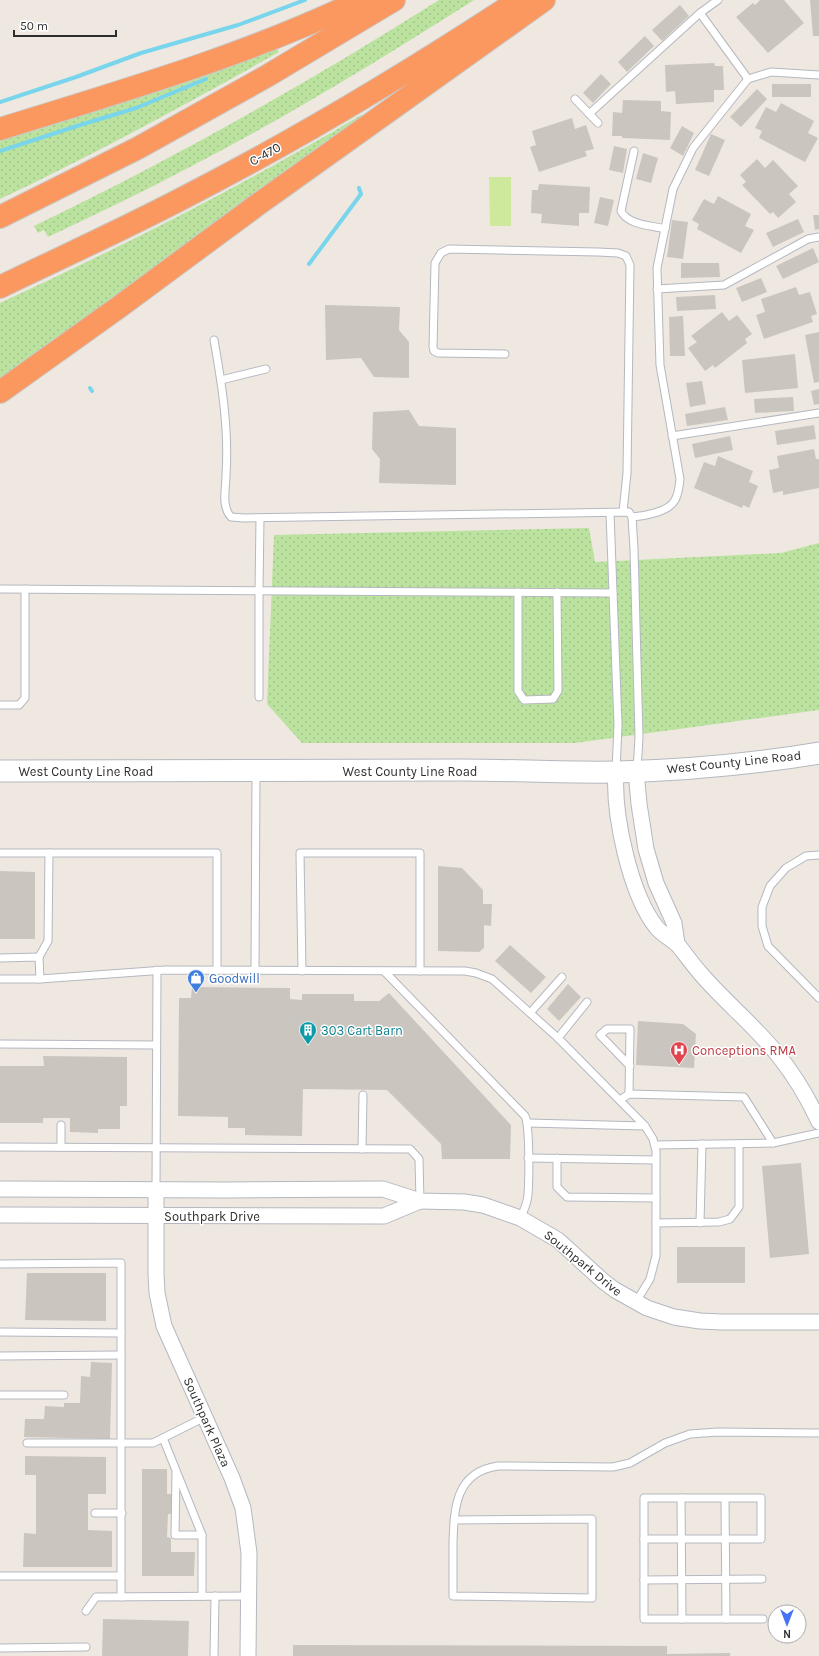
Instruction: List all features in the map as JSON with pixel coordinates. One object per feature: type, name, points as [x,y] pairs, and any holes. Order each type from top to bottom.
[{"type":"highway","points":[[0,129],[227,57],[282,36],[361,0]]},
{"type":"highway","points":[[0,217],[144,144],[274,72],[394,0]]},
{"type":"highway","name":"C-470","points":[[0,287],[150,215],[251,162],[399,76],[519,0]]},
{"type":"highway","points":[[0,392],[119,307],[257,205],[544,0]]},
{"type":"main road","name":"West County Line Road","points":[[0,771],[256,772],[465,770],[626,772],[681,769],[768,761],[819,753]]},
{"type":"street","points":[[626,772],[617,806],[622,839],[634,882],[654,924],[677,944],[701,975],[778,1054],[800,1085],[819,1122]]},
{"type":"street","points":[[626,772],[639,804],[646,848],[656,883],[674,922],[677,944]]},
{"type":"street","name":"Southpark Drive","points":[[0,1189],[383,1189],[420,1201],[457,1202],[483,1205],[520,1218],[558,1240],[603,1281],[636,1302],[674,1316],[700,1321],[819,1322]]},
{"type":"street","name":"Southpark Plaza","points":[[156,1190],[156,1274],[160,1313],[164,1326],[232,1478],[243,1508],[249,1553],[248,1656]]},
{"type":"street","name":"Southpark Drive","points":[[0,1215],[384,1216],[420,1201]]},
{"type":"lane","points":[[590,114],[700,13],[718,0]]},
{"type":"lane","points":[[700,13],[748,79]]},
{"type":"lane","points":[[632,517],[654,514],[674,502],[679,492],[680,479],[660,365],[657,289],[657,268],[673,189],[693,148],[748,79],[772,72],[819,75]]},
{"type":"lane","points":[[575,99],[598,123]]},
{"type":"lane","points":[[634,152],[621,211],[625,218],[631,221],[665,229]]},
{"type":"lane","points":[[657,289],[724,285],[808,239],[819,237]]},
{"type":"lane","points":[[504,354],[438,353],[434,351],[435,263],[441,253],[449,249],[598,252],[618,253],[626,256],[630,265],[627,473],[623,512]]},
{"type":"lane","points":[[214,340],[221,380],[228,446],[225,507],[231,517],[260,518],[629,512],[632,517],[639,738],[626,772]]},
{"type":"lane","points":[[221,380],[266,369]]},
{"type":"lane","points":[[672,436],[819,413]]},
{"type":"lane","points":[[610,513],[618,725],[626,772]]},
{"type":"lane","points":[[260,518],[260,697]]},
{"type":"lane","points":[[0,589],[613,593]]},
{"type":"lane","points":[[0,705],[19,705],[25,698],[25,589]]},
{"type":"lane","points":[[518,592],[518,691],[524,700],[553,699],[558,691],[557,592]]},
{"type":"lane","points":[[255,970],[256,772]]},
{"type":"lane","points":[[0,853],[217,853],[217,970]]},
{"type":"lane","points":[[40,979],[39,957],[48,941],[49,853]]},
{"type":"lane","points":[[302,971],[300,853],[420,853],[420,971]]},
{"type":"lane","points":[[819,855],[806,856],[786,868],[770,886],[762,907],[762,926],[768,946],[819,998]]},
{"type":"lane","points":[[0,958],[39,957]]},
{"type":"lane","points":[[156,1190],[157,970]]},
{"type":"lane","points":[[0,979],[40,979],[157,970],[465,971],[492,979],[558,1038],[620,1100],[650,1133],[655,1145],[656,1160],[654,1265],[650,1279],[636,1302]]},
{"type":"lane","points":[[384,971],[519,1107],[525,1116],[528,1123],[528,1195],[526,1207],[520,1218]]},
{"type":"lane","points":[[530,1013],[562,977]]},
{"type":"lane","points":[[558,1038],[587,1002]]},
{"type":"lane","points":[[629,1094],[630,1066],[630,1029],[607,1029],[600,1034],[630,1066]]},
{"type":"lane","points":[[0,1044],[156,1045]]},
{"type":"lane","points":[[620,1100],[629,1094],[744,1097],[773,1143]]},
{"type":"lane","points":[[362,1149],[363,1095]]},
{"type":"lane","points":[[528,1123],[645,1126]]},
{"type":"lane","points":[[61,1125],[61,1147]]},
{"type":"lane","points":[[655,1145],[773,1143],[819,1133]]},
{"type":"lane","points":[[700,1223],[702,1144]]},
{"type":"lane","points":[[656,1223],[719,1222],[730,1218],[739,1207],[739,1144]]},
{"type":"lane","points":[[0,1147],[410,1149],[419,1159],[420,1201]]},
{"type":"lane","points":[[528,1158],[656,1160]]},
{"type":"lane","points":[[557,1158],[557,1187],[567,1197],[656,1198]]},
{"type":"lane","points":[[0,1264],[121,1263],[121,1597]]},
{"type":"lane","points":[[0,1332],[122,1333]]},
{"type":"lane","points":[[0,1356],[122,1355]]},
{"type":"lane","points":[[0,1395],[64,1395]]},
{"type":"lane","points":[[26,1443],[153,1443],[205,1418]]},
{"type":"lane","points":[[454,1520],[592,1519],[592,1598],[453,1596],[454,1520],[457,1499],[462,1488],[471,1478],[488,1468],[498,1466],[618,1467],[630,1463],[665,1443],[677,1438],[703,1433],[819,1433]]},
{"type":"lane","points":[[163,1438],[202,1535],[202,1596]]},
{"type":"lane","points":[[176,1470],[174,1535],[202,1535]]},
{"type":"lane","points":[[644,1539],[761,1538],[761,1498],[644,1498],[644,1539],[644,1619],[763,1619]]},
{"type":"lane","points":[[681,1498],[682,1619]]},
{"type":"lane","points":[[725,1499],[726,1619]]},
{"type":"lane","points":[[95,1513],[122,1513]]},
{"type":"lane","points":[[0,1576],[121,1576]]},
{"type":"lane","points":[[644,1580],[762,1579]]},
{"type":"lane","points":[[214,1656],[215,1596]]},
{"type":"lane","points":[[86,1611],[96,1597],[249,1596]]},
{"type":"lane","points":[[0,1648],[86,1647]]},
{"type":"green space","points":[[439,0],[474,0],[403,45],[296,109],[260,130],[169,178],[48,237],[44,230],[38,233],[34,226],[138,174],[240,119],[340,61]]},
{"type":"green space","points":[[277,48],[279,52],[175,109],[71,164],[0,199],[0,139]]},
{"type":"green space","points":[[361,115],[363,119],[0,379],[0,303],[183,214],[273,166]]},
{"type":"green space","points":[[489,177],[511,177],[511,226],[490,226]]},
{"type":"green space","points":[[589,528],[595,562],[781,553],[819,543],[819,710],[575,743],[302,743],[267,704],[274,535]]},
{"type":"building","points":[[760,0],[784,0],[804,23],[768,53],[736,17],[753,3],[755,5]]},
{"type":"building","points":[[810,0],[819,0],[819,36],[813,36]]},
{"type":"building","points":[[680,5],[689,16],[662,41],[652,30]]},
{"type":"building","points":[[645,36],[654,46],[627,72],[618,62]]},
{"type":"building","points":[[714,63],[715,66],[723,66],[724,90],[714,90],[714,102],[676,104],[675,91],[666,92],[665,65]]},
{"type":"building","points":[[601,74],[611,84],[593,103],[583,93]]},
{"type":"building","points":[[772,84],[811,84],[811,97],[772,97]]},
{"type":"building","points":[[757,89],[767,99],[741,127],[730,117]]},
{"type":"building","points":[[623,100],[661,101],[661,111],[671,112],[670,140],[622,138],[622,136],[612,136],[613,112],[622,113]]},
{"type":"building","points":[[781,103],[814,121],[808,133],[818,138],[805,162],[759,138],[762,131],[755,128],[766,107],[776,112]]},
{"type":"building","points":[[572,118],[575,129],[586,125],[594,149],[585,151],[587,156],[539,172],[530,147],[536,145],[532,131]]},
{"type":"building","points":[[682,126],[694,133],[683,156],[670,148]]},
{"type":"building","points":[[711,134],[725,140],[709,176],[695,170]]},
{"type":"building","points":[[614,146],[627,149],[623,173],[609,170]]},
{"type":"building","points":[[643,153],[658,158],[651,183],[636,179]]},
{"type":"building","points":[[757,159],[765,168],[773,160],[798,186],[789,194],[796,202],[778,218],[773,212],[770,214],[742,185],[746,182],[740,175]]},
{"type":"building","points":[[539,184],[590,187],[589,213],[579,213],[579,226],[541,223],[542,214],[531,213],[532,190],[538,190]]},
{"type":"building","points":[[718,196],[751,214],[745,226],[754,230],[741,253],[697,229],[699,224],[692,220],[704,199],[714,204]]},
{"type":"building","points":[[600,197],[614,200],[608,226],[594,223]]},
{"type":"building","points":[[813,215],[819,215],[819,229],[815,230]]},
{"type":"building","points":[[798,219],[804,232],[773,247],[766,233]]},
{"type":"building","points":[[672,220],[688,222],[683,259],[667,257]]},
{"type":"building","points":[[813,248],[819,262],[783,279],[776,266]]},
{"type":"building","points":[[681,263],[719,263],[720,277],[681,278]]},
{"type":"building","points":[[761,278],[767,292],[742,302],[736,288]]},
{"type":"building","points":[[796,287],[799,295],[810,292],[817,314],[811,316],[813,322],[764,339],[756,315],[765,312],[761,299]]},
{"type":"building","points":[[715,295],[716,309],[677,311],[676,297]]},
{"type":"building","points":[[325,305],[400,307],[399,330],[409,342],[409,378],[374,377],[361,358],[326,360]]},
{"type":"building","points":[[722,312],[729,321],[737,315],[752,334],[745,339],[747,343],[715,368],[713,365],[705,371],[688,348],[697,342],[691,336]]},
{"type":"building","points":[[683,316],[685,356],[670,356],[669,317]]},
{"type":"building","points":[[819,332],[819,382],[814,383],[805,335]]},
{"type":"building","points":[[795,354],[798,388],[745,393],[742,360]]},
{"type":"building","points":[[702,381],[706,404],[690,407],[686,383]]},
{"type":"building","points":[[819,389],[819,404],[814,405],[811,391]]},
{"type":"building","points":[[793,397],[794,411],[755,413],[754,399]]},
{"type":"building","points":[[725,407],[728,420],[687,426],[685,414]]},
{"type":"building","points":[[409,410],[419,426],[456,428],[456,485],[379,483],[380,459],[372,449],[373,412]]},
{"type":"building","points":[[814,425],[816,439],[777,445],[775,431]]},
{"type":"building","points":[[730,436],[733,450],[695,458],[692,444]]},
{"type":"building","points":[[814,449],[816,459],[819,459],[819,488],[783,495],[783,491],[773,493],[769,470],[779,468],[777,456]]},
{"type":"building","points":[[718,456],[753,471],[749,482],[758,486],[749,508],[743,505],[742,508],[694,488],[704,462],[715,466]]},
{"type":"building","points":[[438,866],[462,868],[483,890],[483,904],[492,904],[491,926],[484,925],[484,948],[479,952],[438,951]]},
{"type":"building","points":[[0,871],[35,872],[35,939],[0,939]]},
{"type":"building","points":[[510,945],[546,977],[531,993],[495,961]]},
{"type":"building","points":[[568,984],[581,997],[559,1021],[547,1009]]},
{"type":"building","name":"303 Cart Barn","points":[[192,987],[290,988],[290,999],[302,1000],[302,994],[354,994],[354,1001],[379,1001],[389,993],[511,1125],[510,1159],[442,1159],[441,1144],[387,1090],[303,1089],[302,1136],[245,1135],[245,1128],[228,1128],[228,1117],[178,1116],[179,998],[191,998]]},
{"type":"building","points":[[638,1021],[683,1024],[696,1034],[694,1068],[636,1065]]},
{"type":"building","points":[[43,1056],[127,1057],[127,1106],[120,1106],[120,1129],[98,1129],[98,1133],[70,1132],[70,1118],[43,1118],[43,1123],[0,1123],[0,1066],[44,1066]]},
{"type":"building","points":[[801,1163],[809,1254],[770,1258],[762,1166]]},
{"type":"building","points":[[677,1247],[745,1247],[745,1283],[677,1283]]},
{"type":"building","points":[[27,1273],[106,1273],[106,1321],[25,1320]]},
{"type":"building","points":[[91,1362],[112,1363],[110,1439],[24,1437],[25,1419],[44,1419],[45,1406],[64,1407],[64,1403],[80,1403],[81,1376],[90,1377]]},
{"type":"building","points":[[25,1456],[106,1457],[106,1494],[88,1494],[88,1530],[112,1531],[112,1567],[23,1567],[24,1533],[36,1534],[36,1475],[25,1475]]},
{"type":"building","points":[[142,1469],[167,1469],[167,1494],[173,1494],[172,1514],[168,1514],[167,1537],[171,1538],[171,1552],[195,1552],[194,1576],[142,1576]]},
{"type":"building","points":[[103,1619],[189,1621],[188,1656],[102,1656]]},
{"type":"building","points":[[293,1645],[667,1646],[667,1654],[730,1653],[730,1656],[293,1656]]},
{"type":"waterway","points":[[0,102],[76,77],[141,53],[238,25],[305,0]]},
{"type":"waterway","points":[[0,151],[136,108],[206,79]]},
{"type":"waterway","points":[[309,264],[361,194],[359,188]]},
{"type":"place","name":"Goodwill","points":[[196,993]]},
{"type":"place","name":"303 Cart Barn","points":[[308,1045]]},
{"type":"place","name":"Conceptions RMA","points":[[679,1065]]}]
